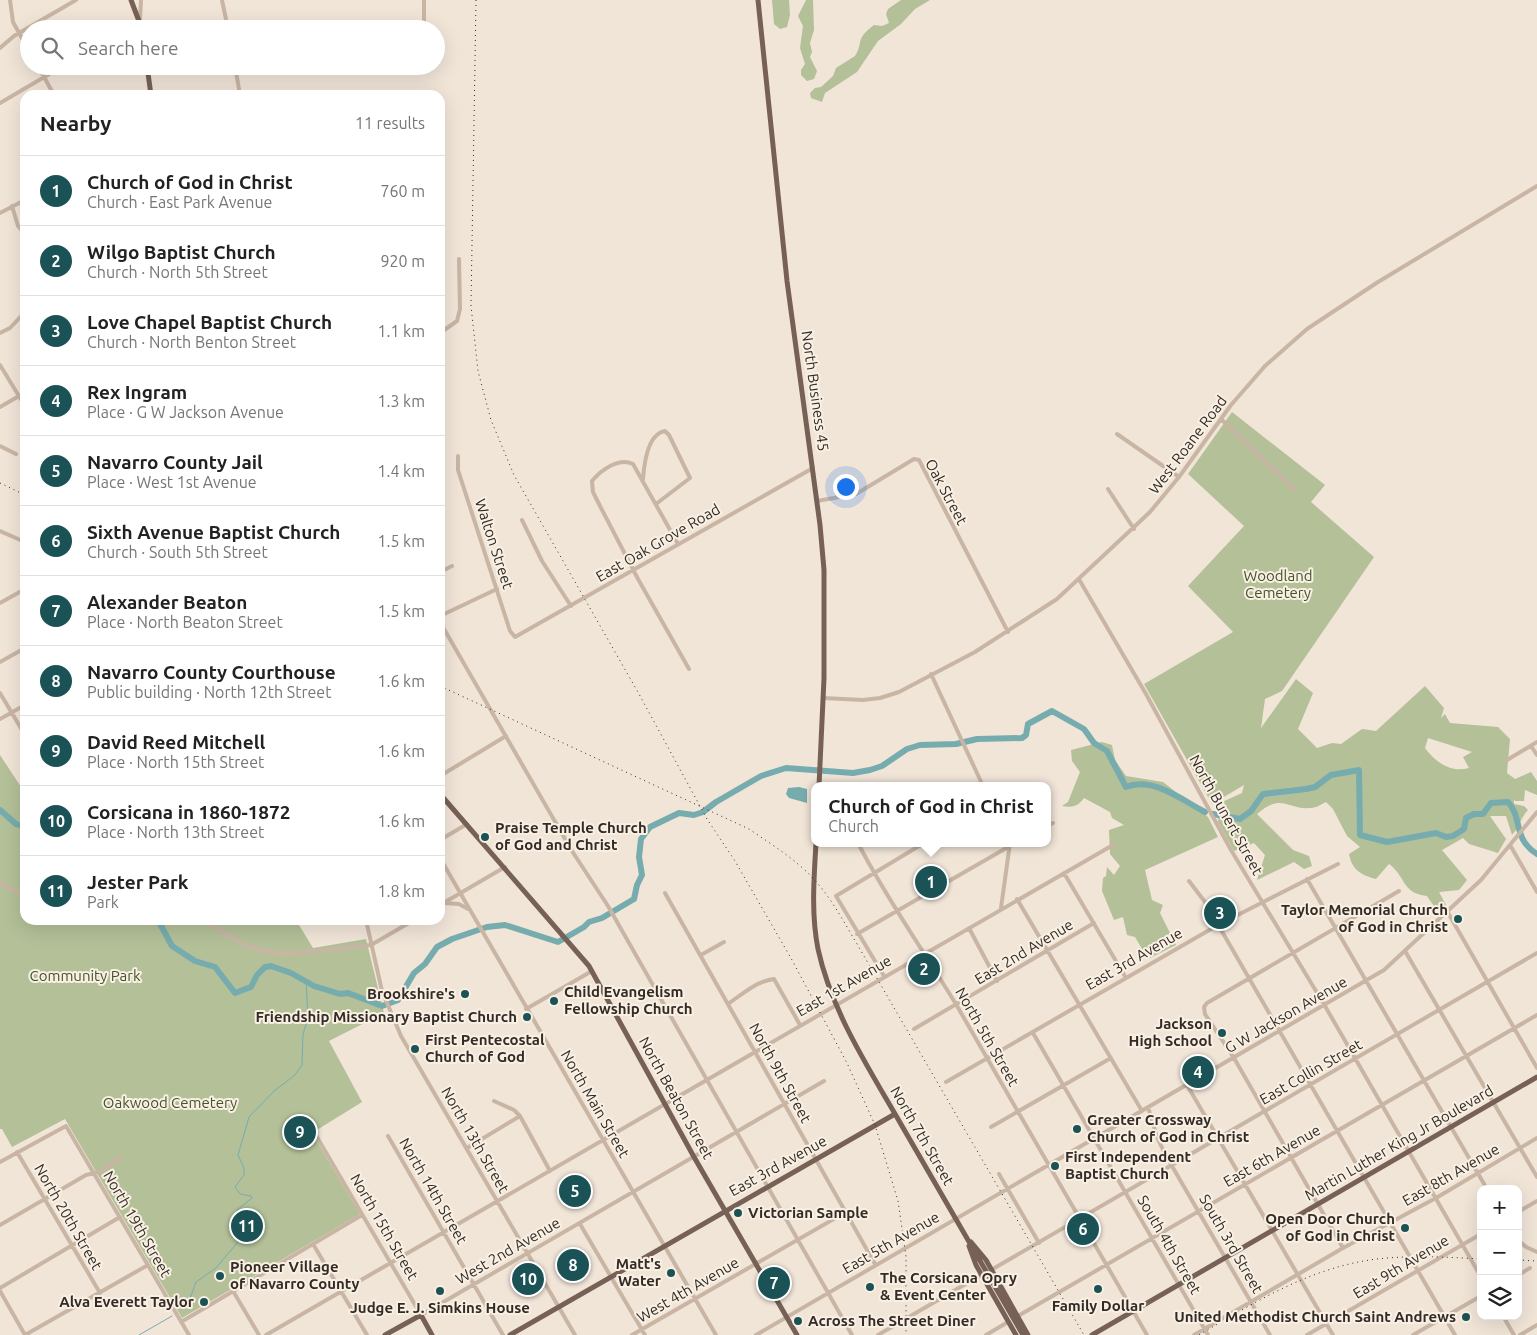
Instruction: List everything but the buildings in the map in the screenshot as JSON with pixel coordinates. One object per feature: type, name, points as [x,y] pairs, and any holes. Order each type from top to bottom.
[{"type":"main road","points":[[131,0],[140,20]]},
{"type":"main road","name":"North Business 45","points":[[758,0],[787,281],[813,468],[825,589],[823,698],[818,782]]},
{"type":"main road","points":[[149,75],[150,90]]},
{"type":"main road","name":"North Beaton Street","points":[[445,800],[560,930],[592,971],[694,1157],[796,1335]]},
{"type":"main road","name":"North 7th Street","points":[[816,847],[814,917],[821,960],[837,1003],[863,1059],[1013,1319]]},
{"type":"main road","name":"Martin Luther King Jr Boulevard","points":[[1092,1335],[1537,1078]]},
{"type":"main road","name":"East 3rd Avenue","points":[[510,1335],[557,1306],[895,1114]]},
{"type":"main road","points":[[967,1239],[980,1251],[991,1270],[1013,1319],[1016,1335]]},
{"type":"main road","points":[[967,1239],[972,1256],[982,1275],[1023,1335]]},
{"type":"main road","name":"West 2nd Avenue","points":[[385,1335],[421,1315]]},
{"type":"main road","name":"North 15th Street","points":[[421,1315],[432,1335]]},
{"type":"main road","points":[[1013,1319],[1028,1335]]},
{"type":"street","points":[[10,0],[13,22],[20,37]]},
{"type":"street","points":[[42,20],[76,0]]},
{"type":"street","points":[[140,0],[140,20]]},
{"type":"street","points":[[222,0],[226,20]]},
{"type":"street","points":[[424,0],[424,20]]},
{"type":"street","points":[[0,48],[18,34]]},
{"type":"street","points":[[22,90],[48,75]]},
{"type":"street","points":[[237,75],[239,90]]},
{"type":"street","points":[[45,77],[52,90]]},
{"type":"street","points":[[0,103],[20,91]]},
{"type":"street","name":"West Roane Road","points":[[823,698],[880,698],[899,692],[975,652],[1057,599],[1134,529],[1180,477],[1221,419],[1266,366],[1306,329],[1328,313],[1537,186]]},
{"type":"street","points":[[0,213],[20,202]]},
{"type":"street","points":[[12,206],[20,228]]},
{"type":"street","points":[[445,329],[457,321],[460,309],[459,259]]},
{"type":"street","points":[[0,333],[10,328],[20,317]]},
{"type":"street","points":[[0,365],[19,396],[0,407]]},
{"type":"street","points":[[1221,419],[1296,490]]},
{"type":"street","points":[[643,479],[649,448],[655,436],[661,431],[669,435],[689,475],[689,480],[656,504]]},
{"type":"street","points":[[1117,434],[1180,477]]},
{"type":"street","points":[[0,446],[16,454]]},
{"type":"street","name":"Walton Street","points":[[458,456],[458,470],[510,631],[515,637]]},
{"type":"street","name":"Oak Street","points":[[817,501],[856,494],[914,459],[919,460],[1008,632]]},
{"type":"street","points":[[678,544],[633,464],[625,461],[606,470],[592,481],[593,492],[689,669]]},
{"type":"street","name":"East Oak Grove Road","points":[[515,637],[813,468]]},
{"type":"street","points":[[1108,489],[1134,529]]},
{"type":"street","points":[[522,520],[542,561],[571,606]]},
{"type":"street","points":[[0,531],[20,540]]},
{"type":"street","points":[[445,570],[452,566]]},
{"type":"street","name":"North Bunert Street","points":[[1080,580],[1262,902],[1356,1059],[1381,1106],[1480,1275]]},
{"type":"street","points":[[445,614],[496,589]]},
{"type":"street","points":[[0,603],[20,592]]},
{"type":"street","points":[[445,631],[572,851],[608,906],[766,1187],[852,1335]]},
{"type":"street","points":[[0,662],[20,651]]},
{"type":"street","points":[[931,674],[957,735],[981,782]]},
{"type":"street","points":[[0,693],[20,726]]},
{"type":"street","points":[[0,720],[20,708]]},
{"type":"street","points":[[445,773],[506,736]]},
{"type":"street","points":[[1507,760],[1537,742]]},
{"type":"street","points":[[1531,746],[1537,755]]},
{"type":"street","name":"G W Jackson Avenue","points":[[1007,1190],[1384,970],[1481,880],[1537,812]]},
{"type":"street","points":[[445,837],[467,824]]},
{"type":"street","name":"East 1st Avenue","points":[[266,1335],[1001,908],[1113,845]]},
{"type":"street","points":[[1511,845],[1537,892]]},
{"type":"street","name":"North 5th Street","points":[[860,847],[957,1006],[1147,1335]]},
{"type":"street","points":[[884,976],[857,934],[836,896],[917,847]]},
{"type":"street","points":[[857,934],[1007,847]]},
{"type":"street","points":[[1001,908],[1010,847]]},
{"type":"street","name":"East 3rd Avenue","points":[[946,1082],[1218,925],[1338,864]]},
{"type":"street","name":"North Main Street","points":[[445,866],[716,1335]]},
{"type":"street","points":[[445,902],[505,867]]},
{"type":"street","points":[[1064,873],[1126,978]]},
{"type":"street","points":[[1307,879],[1485,1185]]},
{"type":"street","points":[[1189,881],[1205,902],[1455,1335]]},
{"type":"street","points":[[0,882],[20,894]]},
{"type":"street","points":[[1343,1248],[1234,1058],[1205,1014],[1204,1007],[1207,1003],[1249,978],[1399,891]]},
{"type":"street","name":"North 9th Street","points":[[665,892],[875,1264]]},
{"type":"street","points":[[1017,899],[1142,1111]]},
{"type":"street","points":[[445,904],[459,904],[470,910]]},
{"type":"street","points":[[1447,911],[1537,1068]]},
{"type":"street","name":"East 2nd Avenue","points":[[914,1029],[957,1006],[1094,923]]},
{"type":"street","points":[[211,925],[244,944],[279,954],[302,954],[371,945],[405,925]]},
{"type":"street","name":"North 13th Street","points":[[367,925],[382,991],[401,1036],[574,1335]]},
{"type":"street","points":[[969,928],[997,981]]},
{"type":"street","points":[[700,955],[724,942]]},
{"type":"street","points":[[1405,951],[1465,1057],[1537,1177]]},
{"type":"street","name":"East Collin Street","points":[[991,1270],[1537,953]]},
{"type":"street","points":[[526,1009],[592,971]]},
{"type":"street","points":[[728,1004],[747,990],[767,980],[774,979],[800,1025]]},
{"type":"street","name":"East 6th Avenue","points":[[986,1335],[1537,1015]]},
{"type":"street","name":"South 4th Street","points":[[1033,1033],[1208,1335]]},
{"type":"street","points":[[991,1127],[1111,1058]]},
{"type":"street","points":[[694,1157],[785,1105],[824,1080]]},
{"type":"street","points":[[1187,1085],[1333,1335]]},
{"type":"street","points":[[494,1101],[514,1110],[520,1116],[550,1171]]},
{"type":"street","name":"South 3rd Street","points":[[1148,1107],[1157,1137],[1270,1335]]},
{"type":"street","points":[[467,1148],[520,1116]]},
{"type":"street","name":"North 19th Street","points":[[17,1152],[66,1126],[189,1335]]},
{"type":"street","name":"North 15th Street","points":[[314,1132],[421,1315]]},
{"type":"street","name":"North 14th Street","points":[[388,1136],[503,1335]]},
{"type":"street","name":"East 8th Avenue","points":[[1194,1335],[1297,1274],[1436,1198],[1537,1138]]},
{"type":"street","points":[[0,1162],[17,1152]]},
{"type":"street","name":"North 20th Street","points":[[17,1152],[100,1293]]},
{"type":"street","name":"West 2nd Avenue","points":[[421,1315],[694,1157]]},
{"type":"street","points":[[0,1225],[86,1175],[94,1173],[121,1158]]},
{"type":"street","points":[[999,1174],[1039,1243]]},
{"type":"street","name":"East 5th Avenue","points":[[756,1335],[875,1264],[1007,1190]]},
{"type":"street","points":[[1522,1210],[1537,1201]]},
{"type":"street","name":"West 4th Avenue","points":[[632,1335],[846,1212]]},
{"type":"street","points":[[181,1322],[362,1215]]},
{"type":"street","points":[[0,1288],[120,1217]]},
{"type":"street","points":[[580,1224],[646,1335]]},
{"type":"street","name":"East 9th Avenue","points":[[1307,1335],[1477,1236]]},
{"type":"street","points":[[1522,1243],[1537,1252]]},
{"type":"street","points":[[313,1244],[367,1335]]},
{"type":"street","points":[[0,1291],[25,1335],[148,1265]]},
{"type":"street","points":[[1522,1273],[1530,1268]]},
{"type":"street","points":[[878,1335],[982,1275]]},
{"type":"street","points":[[233,1291],[259,1335]]},
{"type":"street","points":[[1413,1335],[1477,1298]]},
{"type":"street","points":[[1505,1320],[1514,1335]]},
{"type":"street","points":[[1520,1335],[1537,1325]]},
{"type":"green space","points":[[772,0],[789,0],[790,15],[787,27],[780,29],[774,24]]},
{"type":"green space","points":[[806,0],[813,0],[814,30],[810,43],[812,52],[810,57],[817,71],[814,79],[807,81],[801,75],[801,70],[805,64],[800,48],[803,26],[798,16]]},
{"type":"green space","points":[[901,0],[930,0],[915,9],[901,24],[878,41],[857,72],[825,93],[822,102],[811,98],[810,93],[815,88],[821,87],[833,76],[836,68],[855,56],[864,34],[868,30],[874,25],[882,26],[889,23],[886,14],[888,9]]},
{"type":"green space","name":"Woodland Cemetery","points":[[1232,412],[1325,485],[1311,502],[1374,557],[1282,691],[1265,699],[1261,728],[1296,679],[1313,693],[1298,729],[1317,748],[1332,743],[1341,744],[1362,729],[1376,731],[1425,686],[1444,708],[1441,718],[1445,714],[1450,723],[1498,727],[1510,739],[1507,773],[1515,779],[1531,772],[1537,781],[1537,795],[1525,790],[1524,801],[1515,801],[1514,799],[1514,804],[1524,806],[1528,810],[1512,835],[1506,816],[1490,816],[1506,839],[1498,853],[1469,844],[1463,838],[1442,850],[1467,880],[1459,890],[1439,892],[1446,905],[1438,912],[1427,896],[1408,888],[1389,864],[1376,879],[1358,871],[1352,864],[1349,854],[1360,847],[1347,836],[1333,809],[1326,802],[1311,808],[1279,803],[1273,804],[1257,814],[1293,850],[1309,856],[1312,866],[1304,869],[1294,862],[1257,880],[1265,855],[1254,843],[1234,851],[1218,822],[1220,803],[1242,793],[1244,785],[1212,804],[1144,684],[1233,632],[1188,586],[1244,526],[1188,474]],"holes":[[[1428,738],[1472,752],[1463,757],[1469,768],[1456,769],[1439,762],[1425,748]]]},
{"type":"green space","points":[[1102,742],[1112,745],[1115,760],[1126,776],[1163,782],[1208,817],[1218,837],[1145,870],[1152,900],[1163,905],[1160,913],[1176,945],[1148,959],[1135,937],[1127,935],[1123,917],[1114,920],[1102,891],[1103,878],[1106,876],[1107,867],[1114,875],[1120,866],[1110,854],[1109,830],[1124,825],[1112,818],[1110,812],[1084,798],[1075,806],[1062,806],[1068,802],[1080,772],[1072,761],[1071,750]]},
{"type":"green space","points":[[0,755],[20,785],[20,925],[299,925],[313,948],[366,939],[384,1013],[329,1041],[362,1102],[312,1133],[360,1214],[182,1318],[65,1119],[12,1147],[2,1129],[0,1129]]},
{"type":"water","points":[[799,787],[807,789],[807,803],[789,798],[786,794],[788,788]]},
{"type":"waterway","points":[[161,925],[172,946],[195,961],[215,967],[235,993],[251,987],[257,975],[265,967],[271,966],[291,973],[314,986],[340,994],[348,993],[382,1006],[398,1000],[414,973],[425,964],[437,947],[452,939],[487,927],[505,925],[558,942],[589,922],[602,918],[634,899],[637,885],[642,875],[639,857],[641,839],[650,827],[679,813],[694,815],[703,812],[716,802],[761,776],[786,768],[853,773],[882,766],[907,749],[920,745],[956,744],[977,739],[1022,738],[1026,735],[1028,724],[1052,711],[1084,729],[1094,743],[1107,751],[1126,787],[1136,784],[1156,787],[1177,796],[1205,812]]},
{"type":"waterway","points":[[1213,814],[1240,819],[1251,811],[1263,794],[1315,787],[1331,775],[1359,770],[1360,835],[1387,842],[1436,833],[1446,837],[1453,836],[1464,829],[1466,818],[1474,814],[1483,814],[1491,803],[1508,802],[1513,808],[1524,841],[1537,854]]},
{"type":"waterway","points":[[0,810],[20,825]]},
{"type":"waterway","points":[[180,1308],[189,1301],[196,1282],[216,1268],[242,1237],[237,1210],[252,1198],[251,1196],[240,1194],[235,1187],[244,1175],[244,1168],[238,1155],[249,1117],[274,1091],[295,1075],[302,1065],[303,1034],[308,1018],[306,981]]},
{"type":"waterway","points":[[139,1335],[172,1316]]},
{"type":"railway","points":[[476,0],[471,306],[478,371],[491,420],[514,475],[639,694],[707,819],[735,861],[792,960],[847,1063],[875,1125],[898,1201],[906,1256],[906,1335]]},
{"type":"railway","points":[[0,483],[20,493]]},
{"type":"railway","points":[[445,688],[749,829],[786,855],[812,877],[830,899],[844,921],[1084,1335]]},
{"type":"railway","points":[[1199,1335],[1241,1310],[1284,1288],[1306,1278],[1353,1263],[1403,1257],[1477,1259]]},
{"type":"railway","points":[[1522,1260],[1537,1261]]},
{"type":"place","name":"Praise Temple Church of God and Christ","points":[[485,837]]},
{"type":"place","name":"Church of God in Christ","points":[[931,882]]},
{"type":"place","name":"Love Chapel Baptist Church","points":[[1220,913]]},
{"type":"place","name":"Taylor Memorial Church of God in Christ","points":[[1458,919]]},
{"type":"place","name":"Wilgo Baptist Church","points":[[924,969]]},
{"type":"place","name":"Brookshire's","points":[[465,994]]},
{"type":"place","name":"Child Evangelism Fellowship Church","points":[[554,1001]]},
{"type":"place","name":"Friendship Missionary Baptist Church","points":[[527,1017]]},
{"type":"place","name":"Jackson High School","points":[[1222,1033]]},
{"type":"place","name":"First Pentecostal Church of God","points":[[415,1049]]},
{"type":"place","name":"Rex Ingram","points":[[1198,1072]]},
{"type":"place","name":"Greater Crossway Church of God in Christ","points":[[1077,1129]]},
{"type":"place","name":"David Reed Mitchell","points":[[300,1132]]},
{"type":"place","name":"First Independent Baptist Church","points":[[1055,1166]]},
{"type":"place","name":"Navarro County Jail","points":[[575,1191]]},
{"type":"place","name":"Victorian Sample","points":[[738,1213]]},
{"type":"place","name":"Jester Park","points":[[247,1226]]},
{"type":"place","name":"Open Door Church of God in Christ","points":[[1405,1228]]},
{"type":"place","name":"Sixth Avenue Baptist Church","points":[[1083,1229]]},
{"type":"place","name":"Navarro County Courthouse","points":[[573,1265]]},
{"type":"place","name":"Matt's Water","points":[[671,1273]]},
{"type":"place","name":"Pioneer Village of Navarro County","points":[[220,1276]]},
{"type":"place","name":"Corsicana in 1860-1872","points":[[528,1279]]},
{"type":"place","name":"Alexander Beaton","points":[[774,1283]]},
{"type":"place","name":"The Corsicana Opry & Event Center","points":[[870,1287]]},
{"type":"place","name":"Family Dollar","points":[[1098,1289]]},
{"type":"place","name":"Judge E. J. Simkins House","points":[[440,1291]]},
{"type":"place","name":"Alva Everett Taylor","points":[[204,1302]]},
{"type":"place","name":"United Methodist Church Saint Andrews","points":[[1466,1317]]},
{"type":"place","name":"Across The Street Diner","points":[[798,1321]]},
{"type":"park label","name":"Community Park","points":[[85,976]]},
{"type":"park label","name":"Oakwood Cemetery","points":[[170,1103]]}]
